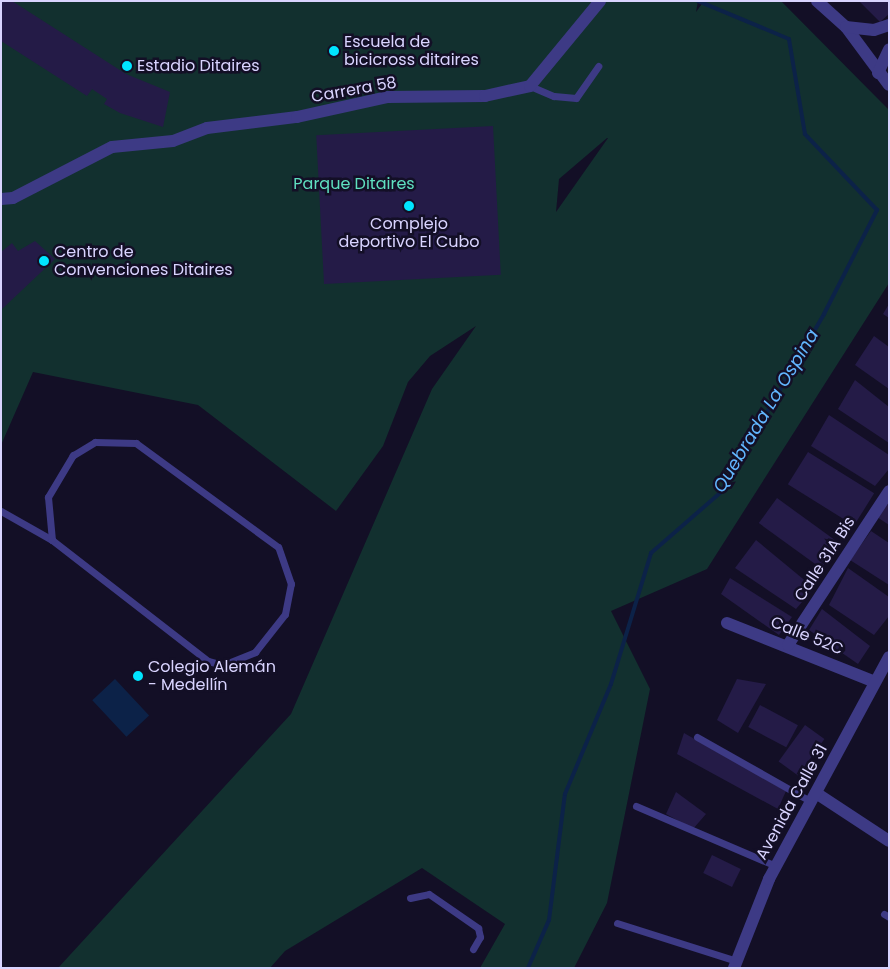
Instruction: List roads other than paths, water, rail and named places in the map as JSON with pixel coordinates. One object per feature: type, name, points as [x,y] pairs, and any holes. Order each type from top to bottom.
[{"type":"street","points":[[530,86],[600,1]]},
{"type":"street","points":[[817,1],[846,27],[878,73],[889,85]]},
{"type":"street","points":[[846,27],[874,30],[889,26]]},
{"type":"street","points":[[878,73],[889,49]]},
{"type":"street","name":"Carrera 58","points":[[1,199],[13,198],[112,147],[173,141],[208,128],[243,126],[387,97],[485,96],[530,86]]},
{"type":"street","name":"Calle 31A Bis","points":[[788,645],[889,491]]},
{"type":"street","name":"Calle 52C","points":[[728,623],[874,680]]},
{"type":"street","name":"Avenida Calle 31","points":[[735,965],[776,866],[874,680],[889,657]]},
{"type":"street","points":[[814,797],[889,841]]},
{"type":"lane","points":[[530,86],[564,99],[576,98],[598,66]]},
{"type":"lane","points":[[1,511],[52,540],[208,661],[223,665],[255,652],[285,614],[290,584],[278,547],[136,443],[95,442],[73,455],[48,497],[52,540]]},
{"type":"lane","points":[[697,737],[814,797]]},
{"type":"lane","points":[[636,806],[776,866]]},
{"type":"lane","points":[[410,898],[429,894],[478,928],[480,937],[473,949]]},
{"type":"lane","points":[[617,923],[735,965]]},
{"type":"lane","points":[[725,968],[735,965]]},
{"type":"water","points":[[115,679],[149,716],[126,737],[92,700]]},
{"type":"waterway","name":"Quebrada La Ospina","points":[[528,968],[549,920],[565,794],[611,684],[651,553],[720,493],[824,314],[877,210],[805,134],[789,39],[698,1]]},
{"type":"place","name":"Escuela de bicicross ditaires","points":[[334,51]]},
{"type":"place","name":"Estadio Ditaires","points":[[127,66]]},
{"type":"place","name":"Complejo deportivo El Cubo","points":[[409,206]]},
{"type":"place","name":"Centro de Convenciones Ditaires","points":[[44,261]]},
{"type":"place","name":"Colegio Alemán - Medellín","points":[[138,676]]},
{"type":"park label","name":"Parque Ditaires","points":[[354,184]]}]
